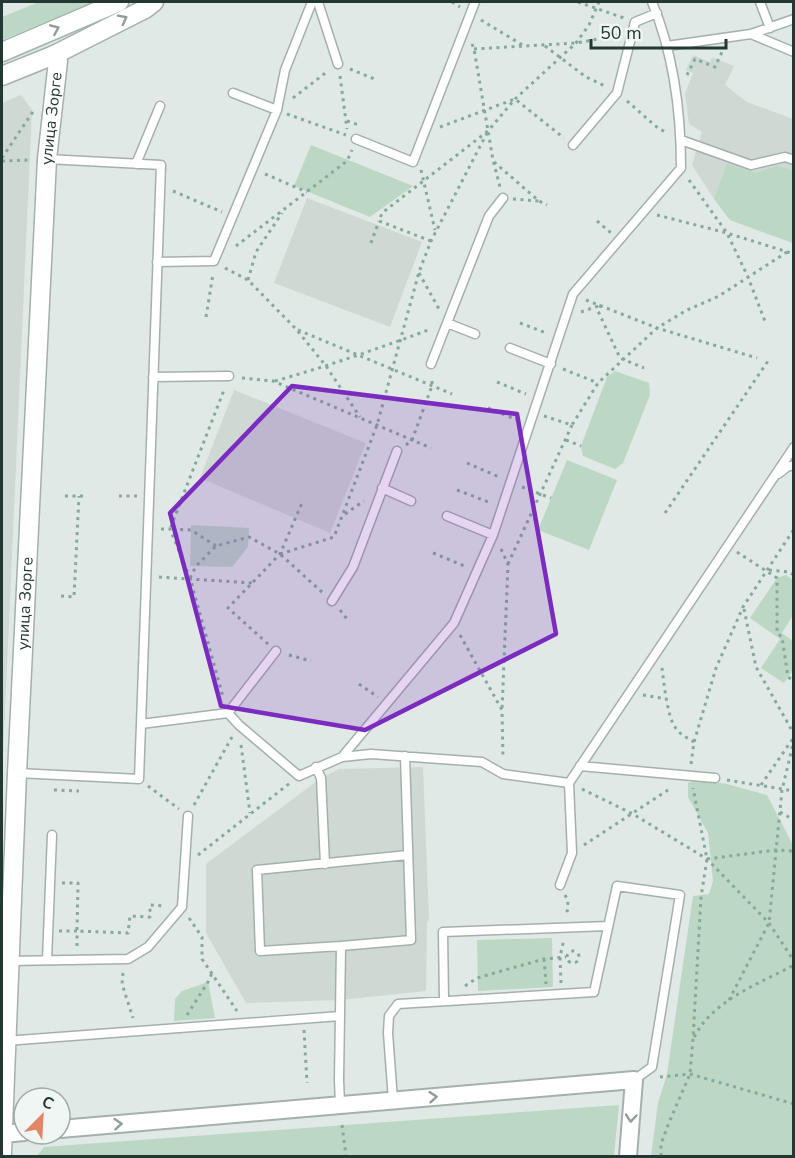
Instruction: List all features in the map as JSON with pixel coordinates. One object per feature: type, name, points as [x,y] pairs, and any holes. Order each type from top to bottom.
[{"type":"street","points":[[2,52],[119,2]]},
{"type":"street","points":[[2,76],[54,55],[145,9],[154,2]]},
{"type":"street","name":"улица Зорге","points":[[2,1153],[16,772],[47,159],[58,62],[54,55]]},
{"type":"street","points":[[72,1128],[634,1080],[628,1156]]},
{"type":"lane","points":[[157,262],[214,261],[277,110],[285,70],[312,2]]},
{"type":"lane","points":[[318,2],[338,64]]},
{"type":"lane","points":[[352,137],[413,162],[475,2]]},
{"type":"lane","points":[[342,757],[454,623],[493,535],[573,294],[681,168],[676,82],[652,2]]},
{"type":"lane","points":[[760,2],[770,28]]},
{"type":"lane","points":[[573,145],[617,93],[635,22],[657,13]]},
{"type":"lane","points":[[667,46],[751,34],[794,19]]},
{"type":"lane","points":[[751,34],[794,52]]},
{"type":"lane","points":[[233,93],[277,110]]},
{"type":"lane","points":[[136,164],[160,106]]},
{"type":"lane","points":[[681,140],[751,165],[785,157],[794,160]]},
{"type":"lane","points":[[16,772],[139,779],[161,165],[47,159]]},
{"type":"lane","points":[[431,364],[489,216],[503,198]]},
{"type":"lane","points":[[447,323],[475,334]]},
{"type":"lane","points":[[510,348],[551,364]]},
{"type":"lane","points":[[153,377],[229,376]]},
{"type":"lane","points":[[560,885],[573,853],[569,783],[794,447]]},
{"type":"lane","points":[[332,601],[353,567],[397,451]]},
{"type":"lane","points":[[775,476],[794,465]]},
{"type":"lane","points":[[382,488],[411,501]]},
{"type":"lane","points":[[447,516],[493,535]]},
{"type":"lane","points":[[141,724],[228,713],[276,651]]},
{"type":"lane","points":[[228,713],[299,776],[342,757],[371,754],[482,762],[503,774],[569,783]]},
{"type":"lane","points":[[405,756],[411,940],[260,951],[257,870],[408,855]]},
{"type":"lane","points":[[580,766],[715,778]]},
{"type":"lane","points":[[316,767],[321,778],[325,864]]},
{"type":"lane","points":[[9,961],[128,959],[148,947],[182,907],[188,816]]},
{"type":"lane","points":[[47,960],[52,836]]},
{"type":"lane","points":[[393,1100],[388,1033],[389,1016],[398,1004],[594,992],[617,886],[680,895],[652,1067],[634,1080]]},
{"type":"lane","points":[[444,1001],[443,932],[608,926]]},
{"type":"lane","points":[[340,946],[340,1104]]},
{"type":"lane","points":[[5,1041],[340,1016]]},
{"type":"path","points":[[578,2],[635,22]]},
{"type":"path","points":[[371,243],[382,213],[488,131],[515,99],[576,43],[589,25],[599,2]]},
{"type":"path","points":[[470,14],[525,46]]},
{"type":"path","points":[[458,46],[474,49],[576,43],[632,33]]},
{"type":"path","points":[[462,36],[470,40],[474,49],[493,160],[503,198],[539,201]]},
{"type":"path","points":[[693,64],[695,59],[715,67],[728,38]]},
{"type":"path","points":[[544,45],[586,77],[617,93],[659,129],[681,140]]},
{"type":"path","points":[[277,110],[338,64]]},
{"type":"path","points":[[338,64],[377,81]]},
{"type":"path","points":[[206,317],[214,261],[347,161],[352,137],[347,121],[338,64]]},
{"type":"path","points":[[424,133],[515,99]]},
{"type":"path","points":[[515,99],[573,145]]},
{"type":"path","points":[[2,159],[37,106]]},
{"type":"path","points":[[277,110],[352,137]]},
{"type":"path","points":[[280,554],[334,537],[377,425],[419,272],[431,241],[488,131]]},
{"type":"path","points":[[417,151],[436,232]]},
{"type":"path","points":[[2,159],[47,159]]},
{"type":"path","points":[[493,160],[539,201],[547,205]]},
{"type":"path","points":[[252,168],[307,192]]},
{"type":"path","points":[[681,168],[727,233],[748,277],[766,324]]},
{"type":"path","points":[[160,186],[233,216]]},
{"type":"path","points":[[248,280],[256,252],[284,210]]},
{"type":"path","points":[[643,212],[727,233],[794,254]]},
{"type":"path","points":[[379,221],[431,241]]},
{"type":"path","points":[[503,774],[502,710],[508,564],[573,425],[598,383],[657,328],[687,310],[719,296],[787,252]]},
{"type":"path","points":[[214,261],[248,280],[296,329],[326,366],[361,418]]},
{"type":"path","points":[[273,381],[326,366],[447,323],[419,272]]},
{"type":"path","points":[[573,294],[657,328],[757,358]]},
{"type":"path","points":[[601,305],[598,311],[620,358],[644,368]]},
{"type":"path","points":[[520,323],[559,339]]},
{"type":"path","points":[[296,329],[452,394]]},
{"type":"path","points":[[665,513],[768,361]]},
{"type":"path","points":[[397,451],[412,440],[432,386],[431,364]]},
{"type":"path","points":[[551,364],[598,383]]},
{"type":"path","points":[[228,713],[190,578],[170,529],[229,376],[273,381],[431,448]]},
{"type":"path","points":[[497,382],[539,399]]},
{"type":"path","points":[[488,408],[530,425]]},
{"type":"path","points":[[534,413],[573,425]]},
{"type":"path","points":[[566,440],[581,446]]},
{"type":"path","points":[[467,463],[551,498]]},
{"type":"path","points":[[457,490],[502,508]]},
{"type":"path","points":[[64,496],[85,496]]},
{"type":"path","points":[[61,596],[74,597],[79,496]]},
{"type":"path","points":[[119,496],[149,496]]},
{"type":"path","points":[[302,503],[280,554],[228,608],[276,651],[311,661]]},
{"type":"path","points":[[148,529],[191,530],[216,546]]},
{"type":"path","points":[[661,1156],[664,1135],[690,1074],[693,1039],[701,897],[707,859],[690,775],[694,742],[716,668],[743,607],[794,529]]},
{"type":"path","points":[[493,535],[508,564]]},
{"type":"path","points":[[190,578],[196,566],[216,546],[249,537],[280,554],[332,601]]},
{"type":"path","points":[[729,546],[777,578],[777,633],[782,637],[788,677],[794,681]]},
{"type":"path","points":[[433,553],[477,571]]},
{"type":"path","points":[[766,570],[789,572],[794,575]]},
{"type":"path","points":[[146,576],[252,583]]},
{"type":"path","points":[[729,1000],[769,923],[779,812],[794,737],[756,667],[743,607]]},
{"type":"path","points":[[454,623],[502,710]]},
{"type":"path","points":[[659,650],[666,699],[674,726],[683,736],[694,742]]},
{"type":"path","points":[[359,684],[387,703]]},
{"type":"path","points":[[630,693],[666,699]]},
{"type":"path","points":[[239,725],[250,813]]},
{"type":"path","points":[[139,779],[188,816],[239,725]]},
{"type":"path","points":[[761,786],[794,737]]},
{"type":"path","points":[[573,853],[690,775]]},
{"type":"path","points":[[185,865],[299,776]]},
{"type":"path","points":[[715,778],[794,791]]},
{"type":"path","points":[[569,783],[633,814],[707,859],[769,923],[794,961]]},
{"type":"path","points":[[779,812],[794,820]]},
{"type":"path","points":[[707,859],[776,850],[794,851]]},
{"type":"path","points":[[50,883],[78,884],[77,931],[128,933],[130,916],[150,917],[150,905]]},
{"type":"path","points":[[182,907],[202,937],[202,959],[245,1023]]},
{"type":"path","points":[[562,993],[560,957],[567,927]]},
{"type":"path","points":[[571,951],[577,952],[579,956],[578,960],[573,963],[569,962],[566,957],[571,951]]},
{"type":"path","points":[[477,978],[544,959],[566,957]]},
{"type":"path","points":[[544,959],[546,987]]},
{"type":"path","points":[[693,1039],[704,1022],[729,1000],[794,965]]},
{"type":"path","points":[[184,1021],[212,973]]},
{"type":"path","points":[[122,984],[137,1031]]},
{"type":"path","points":[[303,1019],[307,1083]]},
{"type":"path","points":[[634,1080],[690,1074],[794,1104]]},
{"type":"path","points":[[342,1125],[345,1156]]},
{"type":"highlighted area","points":[[292,386],[517,414],[556,634],[365,730],[221,706],[170,513]]},
{"type":"shaded area","points":[[693,55],[710,62],[712,57],[734,66],[725,85],[747,102],[793,119],[793,243],[730,220],[692,165],[702,132],[689,124],[685,94],[693,73],[686,70]]},
{"type":"shaded area","points":[[21,95],[32,110],[2,778],[2,103]]},
{"type":"shaded area","points":[[307,198],[422,242],[390,327],[274,283]]},
{"type":"shaded area","points":[[234,390],[366,443],[330,533],[200,478]]},
{"type":"shaded area","points":[[423,767],[429,919],[427,923],[426,991],[340,1000],[246,1003],[206,933],[206,864],[321,778],[339,769]]},
{"type":"green space","points":[[39,2],[93,2],[2,40],[2,17]]},
{"type":"green space","points":[[311,145],[413,186],[370,217],[294,186]]},
{"type":"green space","points":[[727,164],[756,173],[776,166],[793,170],[793,243],[730,220],[714,199]]},
{"type":"green space","points":[[615,371],[649,383],[650,395],[623,463],[615,469],[583,456],[581,446],[607,377]]},
{"type":"green space","points":[[567,460],[617,480],[589,550],[538,530]]},
{"type":"green space","points":[[191,525],[249,528],[248,547],[232,567],[190,566]]},
{"type":"green space","points":[[786,575],[793,580],[793,615],[782,633],[793,641],[793,670],[784,683],[761,668],[780,639],[750,618],[777,578]]},
{"type":"green space","points":[[697,780],[727,784],[767,795],[793,845],[793,1156],[651,1156],[658,1103],[667,1074],[693,896],[709,894],[713,881],[708,833],[688,797],[688,783]]},
{"type":"green space","points":[[552,938],[553,987],[478,991],[477,940]]},
{"type":"green space","points":[[208,982],[215,1018],[174,1021],[175,999],[182,991]]},
{"type":"green space","points":[[619,1105],[614,1156],[37,1156],[44,1147]]}]
